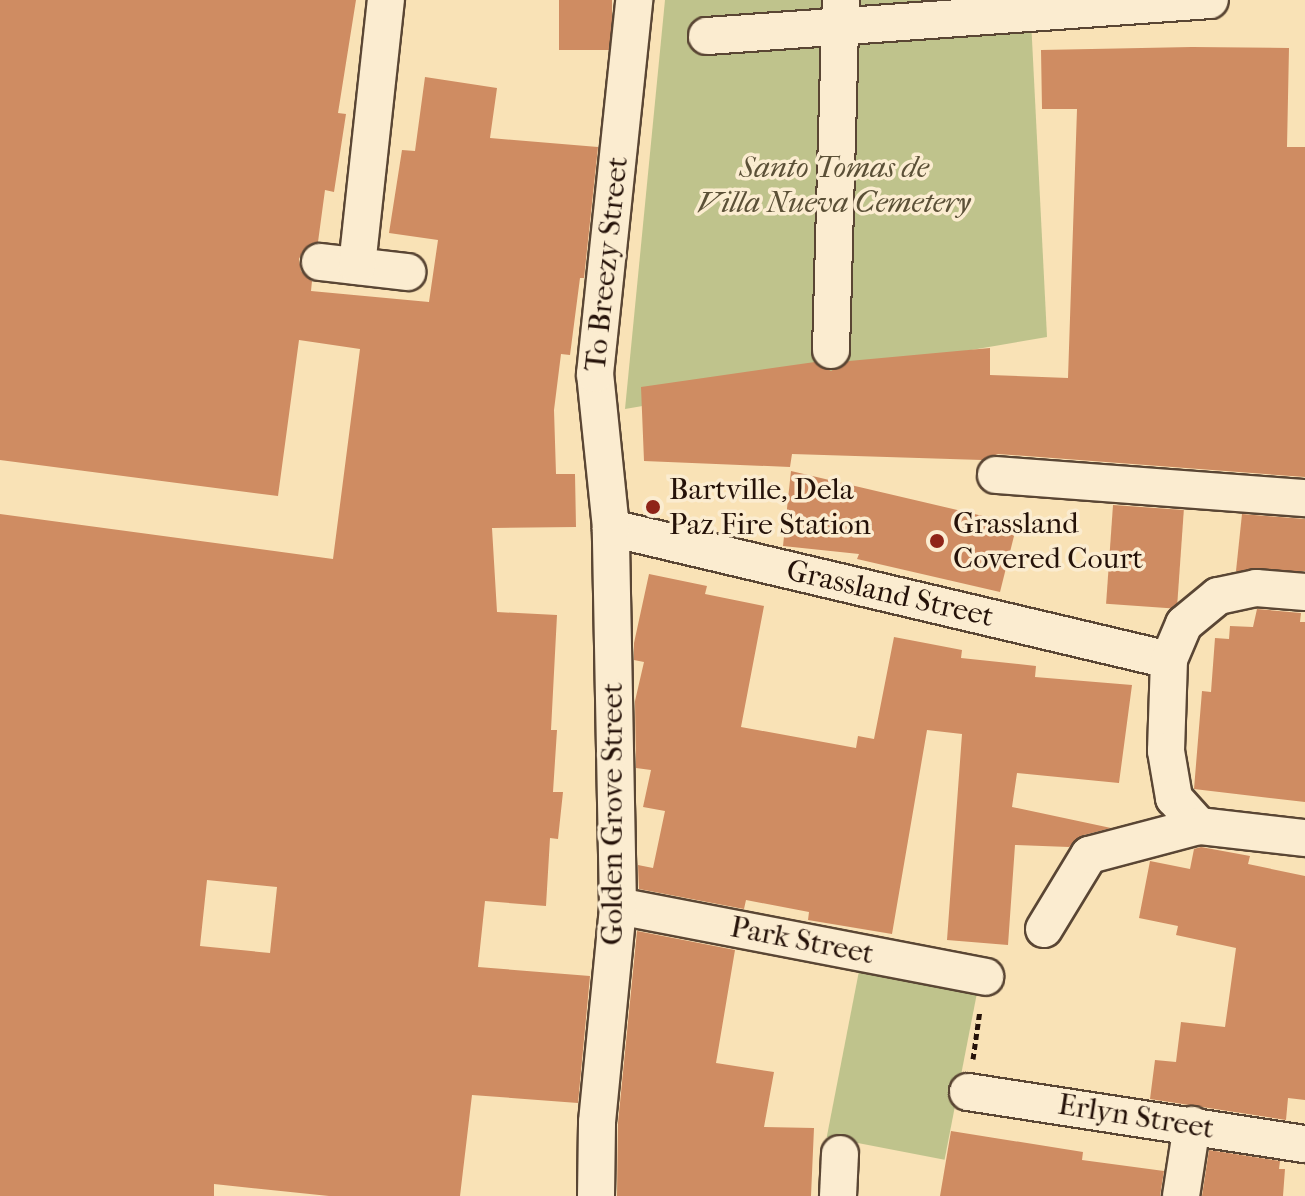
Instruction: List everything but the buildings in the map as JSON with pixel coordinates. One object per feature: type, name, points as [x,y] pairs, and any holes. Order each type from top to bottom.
[{"type":"street","points":[[357,266],[386,0]]},
{"type":"street","name":"To Breezy Street","points":[[611,528],[595,374],[634,0]]},
{"type":"street","points":[[707,36],[840,15],[1210,0]]},
{"type":"street","points":[[831,350],[840,15]]},
{"type":"street","points":[[320,262],[407,272]]},
{"type":"street","points":[[996,475],[1305,498]]},
{"type":"street","name":"Grassland Street","points":[[611,528],[1169,660]]},
{"type":"street","name":"Golden Grove Street","points":[[596,1196],[597,1122],[618,906],[611,528]]},
{"type":"street","points":[[1199,826],[1174,798],[1166,751],[1169,660],[1184,624],[1218,596],[1256,588],[1305,592]]},
{"type":"street","points":[[1044,929],[1089,855],[1199,826],[1305,838]]},
{"type":"street","name":"Park Street","points":[[618,906],[985,977]]},
{"type":"street","name":"Erlyn Street","points":[[968,1092],[1305,1144]]},
{"type":"street","points":[[1181,1196],[1192,1125]]},
{"type":"street","points":[[838,1196],[840,1154]]},
{"type":"path","points":[[968,1092],[985,977]]},
{"type":"green space","name":"Santo Tomas de Villa Nueva Cemetery","points":[[665,0],[1030,0],[1047,337],[625,409]]},
{"type":"green space","points":[[859,971],[977,994],[945,1160],[827,1137]]},
{"type":"place","name":"Bartville, Dela Paz Fire Station","points":[[653,507]]},
{"type":"place","name":"Grassland Covered Court","points":[[937,541]]}]
